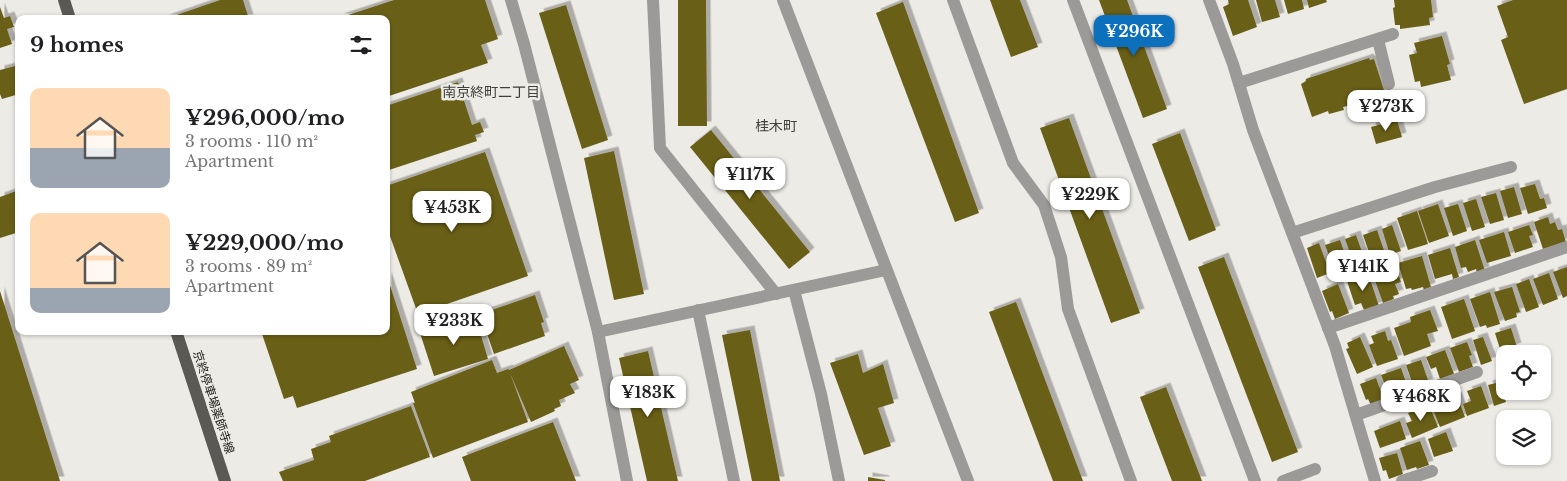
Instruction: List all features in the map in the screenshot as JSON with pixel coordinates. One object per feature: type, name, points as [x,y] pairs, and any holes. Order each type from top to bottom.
[{"type":"main road","points":[[64,0],[69,15]]},
{"type":"main road","name":"京終停車場薬師寺線","points":[[177,335],[225,481]]},
{"type":"street","points":[[511,0],[598,332],[627,481]]},
{"type":"street","points":[[652,0],[660,148],[776,294]]},
{"type":"street","points":[[784,0],[968,481]]},
{"type":"street","points":[[952,0],[1013,163],[1044,205],[1060,257],[1068,309],[1131,481]]},
{"type":"street","points":[[1073,0],[1255,481]]},
{"type":"street","points":[[1209,0],[1239,83],[1253,130],[1335,346],[1375,481]]},
{"type":"street","points":[[1239,83],[1392,34]]},
{"type":"street","points":[[1378,40],[1389,84]]},
{"type":"street","points":[[1292,233],[1435,186],[1511,167]]},
{"type":"street","points":[[1328,328],[1567,247]]},
{"type":"street","points":[[598,332],[886,270]]},
{"type":"street","points":[[794,290],[821,394],[839,481]]},
{"type":"street","points":[[698,310],[734,481]]},
{"type":"street","points":[[1356,415],[1477,372]]},
{"type":"street","points":[[1283,481],[1314,469]]},
{"type":"street","points":[[1402,481],[1432,471]]},
{"type":"building","points":[[220,0],[243,0],[248,15],[177,15]]},
{"type":"building","points":[[394,0],[485,0],[498,39],[481,45],[488,63],[390,96],[390,15],[348,15]]},
{"type":"building","points":[[678,0],[706,0],[707,126],[678,126]]},
{"type":"building","points":[[990,0],[1020,0],[1038,47],[1011,57]]},
{"type":"building","points":[[1099,0],[1127,0],[1167,109],[1143,118]]},
{"type":"building","points":[[1228,0],[1248,0],[1257,27],[1233,36],[1223,7],[1229,4]]},
{"type":"building","points":[[1256,0],[1275,0],[1280,17],[1262,22]]},
{"type":"building","points":[[1284,0],[1302,0],[1304,9],[1288,14]]},
{"type":"building","points":[[1307,0],[1326,0],[1327,2],[1309,8]]},
{"type":"building","points":[[1394,0],[1431,0],[1433,17],[1429,18],[1430,25],[1400,29],[1400,25],[1395,25]]},
{"type":"building","points":[[1513,0],[1567,0],[1567,89],[1524,104],[1501,40],[1508,37],[1497,6]]},
{"type":"building","points":[[903,2],[979,213],[955,222],[876,13]]},
{"type":"building","points":[[566,5],[608,140],[582,149],[539,13]]},
{"type":"building","points":[[0,7],[4,18],[10,16],[14,27],[7,29],[12,44],[0,48]]},
{"type":"building","points":[[1442,36],[1450,64],[1447,65],[1451,80],[1421,87],[1420,81],[1415,82],[1409,55],[1417,53],[1414,43]]},
{"type":"building","points":[[1369,58],[1370,60],[1374,59],[1385,93],[1355,106],[1354,104],[1343,107],[1344,110],[1329,114],[1328,111],[1312,117],[1301,84],[1306,79]]},
{"type":"building","points":[[15,66],[15,95],[2,99],[0,94],[0,70]]},
{"type":"building","points":[[458,82],[472,125],[480,122],[484,132],[475,135],[477,141],[390,170],[390,105]]},
{"type":"building","points":[[1069,118],[1140,313],[1111,323],[1040,128]]},
{"type":"building","points":[[1397,120],[1402,137],[1376,144],[1371,127]]},
{"type":"building","points":[[711,130],[810,252],[789,269],[690,147]]},
{"type":"building","points":[[1180,133],[1216,230],[1189,241],[1152,144]]},
{"type":"building","points":[[614,151],[644,294],[614,300],[584,158]]},
{"type":"building","points":[[485,152],[528,276],[418,314],[390,236],[390,185]]},
{"type":"building","points":[[1535,184],[1540,199],[1544,198],[1547,208],[1528,214],[1520,188]]},
{"type":"building","points":[[1514,187],[1522,214],[1508,218],[1500,191]]},
{"type":"building","points":[[15,191],[15,233],[0,238],[0,197]]},
{"type":"building","points":[[1496,193],[1504,220],[1490,224],[1481,197]]},
{"type":"building","points":[[1476,199],[1485,227],[1472,231],[1463,203]]},
{"type":"building","points":[[1438,204],[1449,236],[1429,243],[1418,211]]},
{"type":"building","points":[[1458,204],[1467,231],[1453,236],[1444,208]]},
{"type":"building","points":[[1417,211],[1428,244],[1408,250],[1397,218]]},
{"type":"building","points":[[1548,217],[1550,224],[1555,222],[1558,230],[1562,229],[1566,242],[1543,249],[1534,222]]},
{"type":"building","points":[[1392,225],[1401,251],[1390,255],[1382,229]]},
{"type":"building","points":[[1529,225],[1533,235],[1529,236],[1533,247],[1515,253],[1508,232]]},
{"type":"building","points":[[1377,230],[1386,256],[1372,261],[1363,235]]},
{"type":"building","points":[[1504,232],[1511,256],[1487,263],[1479,240]]},
{"type":"building","points":[[1356,235],[1366,263],[1355,267],[1345,239]]},
{"type":"building","points":[[1340,240],[1350,268],[1335,272],[1325,245]]},
{"type":"building","points":[[1475,240],[1485,271],[1477,273],[1476,269],[1468,272],[1466,267],[1461,268],[1455,247]]},
{"type":"building","points":[[1319,243],[1330,273],[1317,278],[1307,248]]},
{"type":"building","points":[[1450,248],[1459,277],[1453,279],[1452,274],[1435,279],[1428,255]]},
{"type":"building","points":[[1422,256],[1431,287],[1424,290],[1423,287],[1412,290],[1411,288],[1406,289],[1398,263]]},
{"type":"building","points":[[1224,257],[1298,452],[1272,462],[1198,267]]},
{"type":"building","points":[[1395,265],[1401,282],[1395,284],[1399,294],[1393,296],[1394,299],[1383,303],[1372,272]]},
{"type":"building","points":[[1567,267],[1567,296],[1563,298],[1553,272]]},
{"type":"building","points":[[1368,273],[1379,306],[1364,310],[1361,303],[1355,305],[1347,281]]},
{"type":"building","points":[[1549,273],[1558,299],[1543,305],[1533,279]]},
{"type":"building","points":[[1529,279],[1539,307],[1526,312],[1516,284]]},
{"type":"building","points":[[1338,284],[1349,313],[1335,319],[1332,311],[1330,312],[1322,291]]},
{"type":"building","points":[[390,285],[417,369],[297,408],[293,396],[284,399],[262,335],[390,335]]},
{"type":"building","points":[[1512,287],[1520,312],[1516,313],[1517,317],[1505,321],[1494,292]]},
{"type":"building","points":[[0,291],[60,481],[0,481]]},
{"type":"building","points":[[1490,292],[1500,324],[1487,328],[1486,325],[1480,327],[1470,299]]},
{"type":"building","points":[[535,295],[544,322],[541,323],[545,336],[494,354],[480,314]]},
{"type":"building","points":[[1464,299],[1475,331],[1452,339],[1441,307]]},
{"type":"building","points":[[1016,302],[1083,481],[1053,481],[989,312]]},
{"type":"building","points":[[1430,310],[1438,331],[1427,334],[1431,346],[1404,356],[1394,328],[1411,322],[1410,317]]},
{"type":"building","points":[[475,315],[488,359],[434,376],[420,333]]},
{"type":"building","points":[[1511,328],[1516,345],[1499,345],[1495,333]]},
{"type":"building","points":[[750,330],[780,481],[752,481],[722,335]]},
{"type":"building","points":[[1385,331],[1388,341],[1391,340],[1398,359],[1377,366],[1369,345],[1374,343],[1371,336]]},
{"type":"building","points":[[1360,337],[1373,367],[1357,374],[1346,349],[1349,348],[1347,343]]},
{"type":"building","points":[[1483,337],[1492,361],[1481,365],[1473,340]]},
{"type":"building","points":[[1467,342],[1472,355],[1469,356],[1473,367],[1459,372],[1450,348]]},
{"type":"building","points":[[564,346],[579,380],[570,384],[575,393],[559,400],[561,406],[554,409],[555,411],[531,422],[510,373],[528,422],[433,458],[413,403],[415,403],[411,392],[492,360],[497,373],[509,370]]},
{"type":"building","points":[[1445,350],[1454,374],[1440,379],[1436,367],[1431,369],[1426,357]]},
{"type":"building","points":[[648,351],[678,481],[647,481],[619,358]]},
{"type":"building","points":[[858,354],[863,373],[883,364],[894,403],[878,408],[891,446],[864,455],[830,363]]},
{"type":"building","points":[[1421,360],[1429,383],[1414,388],[1406,365]]},
{"type":"building","points":[[1401,368],[1409,391],[1390,398],[1381,375]]},
{"type":"building","points":[[1376,378],[1384,400],[1371,405],[1368,399],[1366,400],[1360,384]]},
{"type":"building","points":[[1496,383],[1496,400],[1505,400],[1506,402],[1494,406],[1488,385]]},
{"type":"building","points":[[1481,386],[1489,408],[1467,416],[1463,404],[1471,401],[1467,391]]},
{"type":"building","points":[[1166,387],[1202,481],[1172,481],[1140,397]]},
{"type":"building","points":[[1457,396],[1465,417],[1440,427],[1434,412],[1440,410],[1437,403]]},
{"type":"building","points":[[1429,405],[1438,427],[1412,438],[1406,423],[1412,421],[1408,413]]},
{"type":"building","points":[[411,406],[430,457],[365,481],[283,481],[279,472],[314,460],[311,449],[331,442],[329,436]]},
{"type":"building","points":[[1400,421],[1406,439],[1380,448],[1374,431]]},
{"type":"building","points":[[553,422],[576,481],[471,481],[462,457]]},
{"type":"building","points":[[1446,432],[1453,451],[1434,457],[1428,439]]},
{"type":"building","points":[[1420,441],[1429,465],[1407,470],[1400,448]]},
{"type":"building","points":[[1397,453],[1403,474],[1389,479],[1386,470],[1383,471],[1379,458]]},
{"type":"building","points":[[868,477],[885,480],[885,481],[868,481]]},
{"type":"district","name":"南京終町二丁目","points":[[491,92]]},
{"type":"district","name":"桂木町","points":[[776,126]]}]
